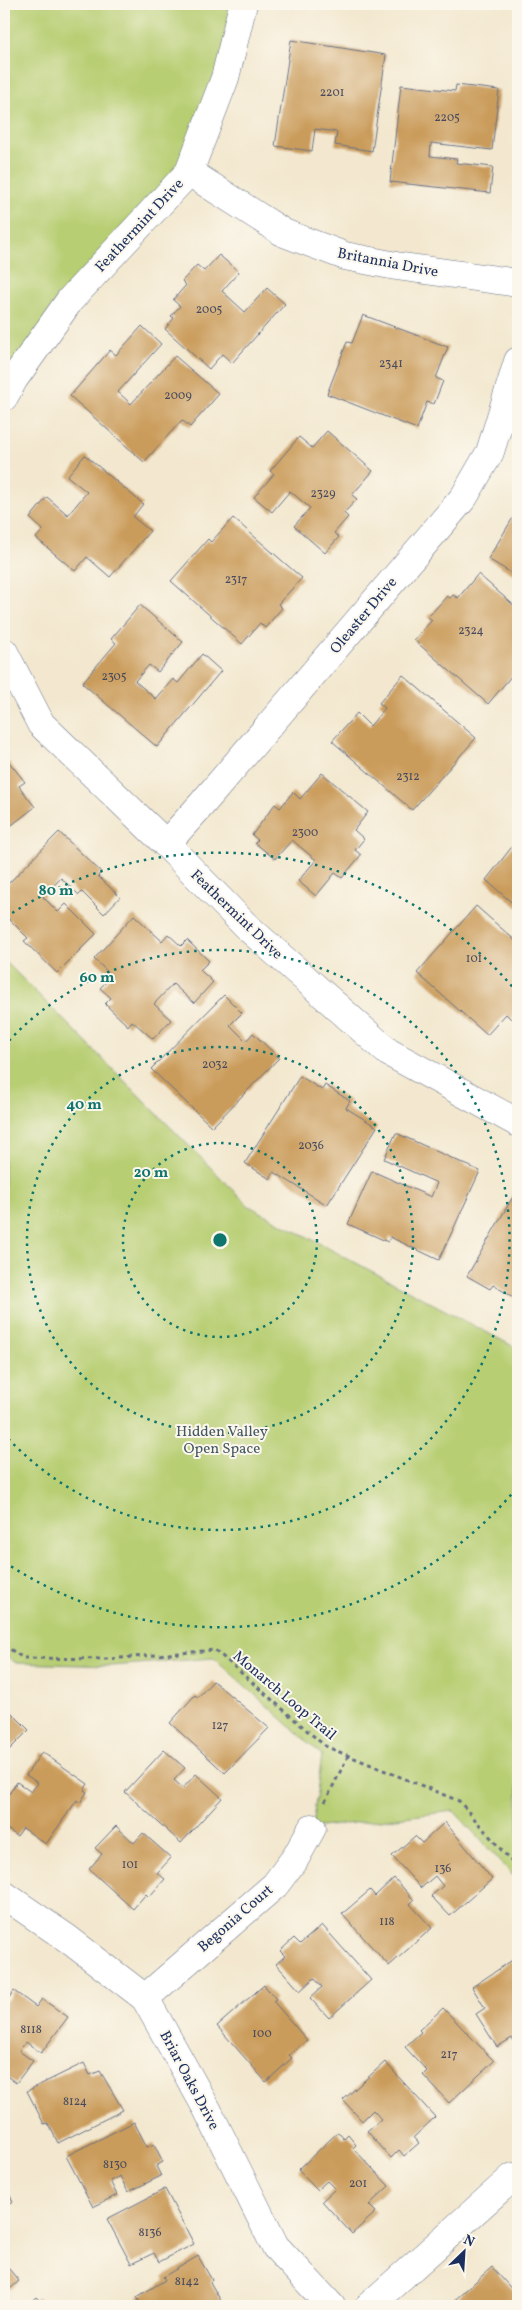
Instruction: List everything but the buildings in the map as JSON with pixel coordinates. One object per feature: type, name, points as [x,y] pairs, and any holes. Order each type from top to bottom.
[{"type":"street","name":"Feathermint Drive","points":[[4,397],[14,379],[70,300],[188,172],[225,78],[243,4]]},
{"type":"street","name":"Britannia Drive","points":[[188,172],[284,233],[345,256],[396,266],[518,283]]},
{"type":"street","name":"Oleaster Drive","points":[[166,844],[464,497],[490,452],[518,361]]},
{"type":"street","name":"Feathermint Drive","points":[[4,652],[41,724],[166,844],[245,925],[388,1052],[516,1118]]},
{"type":"street","name":"Begonia Court","points":[[145,1998],[275,1884],[296,1857],[312,1828]]},
{"type":"street","name":"Briar Oaks Drive","points":[[4,1895],[68,1939],[145,1998],[207,2109],[275,2246],[331,2306]]},
{"type":"street","points":[[369,2306],[513,2177]]},
{"type":"path","name":"Monarch Loop Trail","points":[[4,1645],[23,1658],[109,1659],[215,1650],[325,1746],[459,1801],[518,1869]]},
{"type":"path","points":[[312,1828],[348,1756]]},
{"type":"green space","points":[[4,4],[243,4],[189,172],[4,397]]},
{"type":"green space","name":"Hidden Valley Open Space","points":[[4,960],[249,1206],[518,1349],[518,1881],[454,1811],[312,1828],[322,1755],[214,1658],[112,1666],[16,1663],[4,1654]]}]
